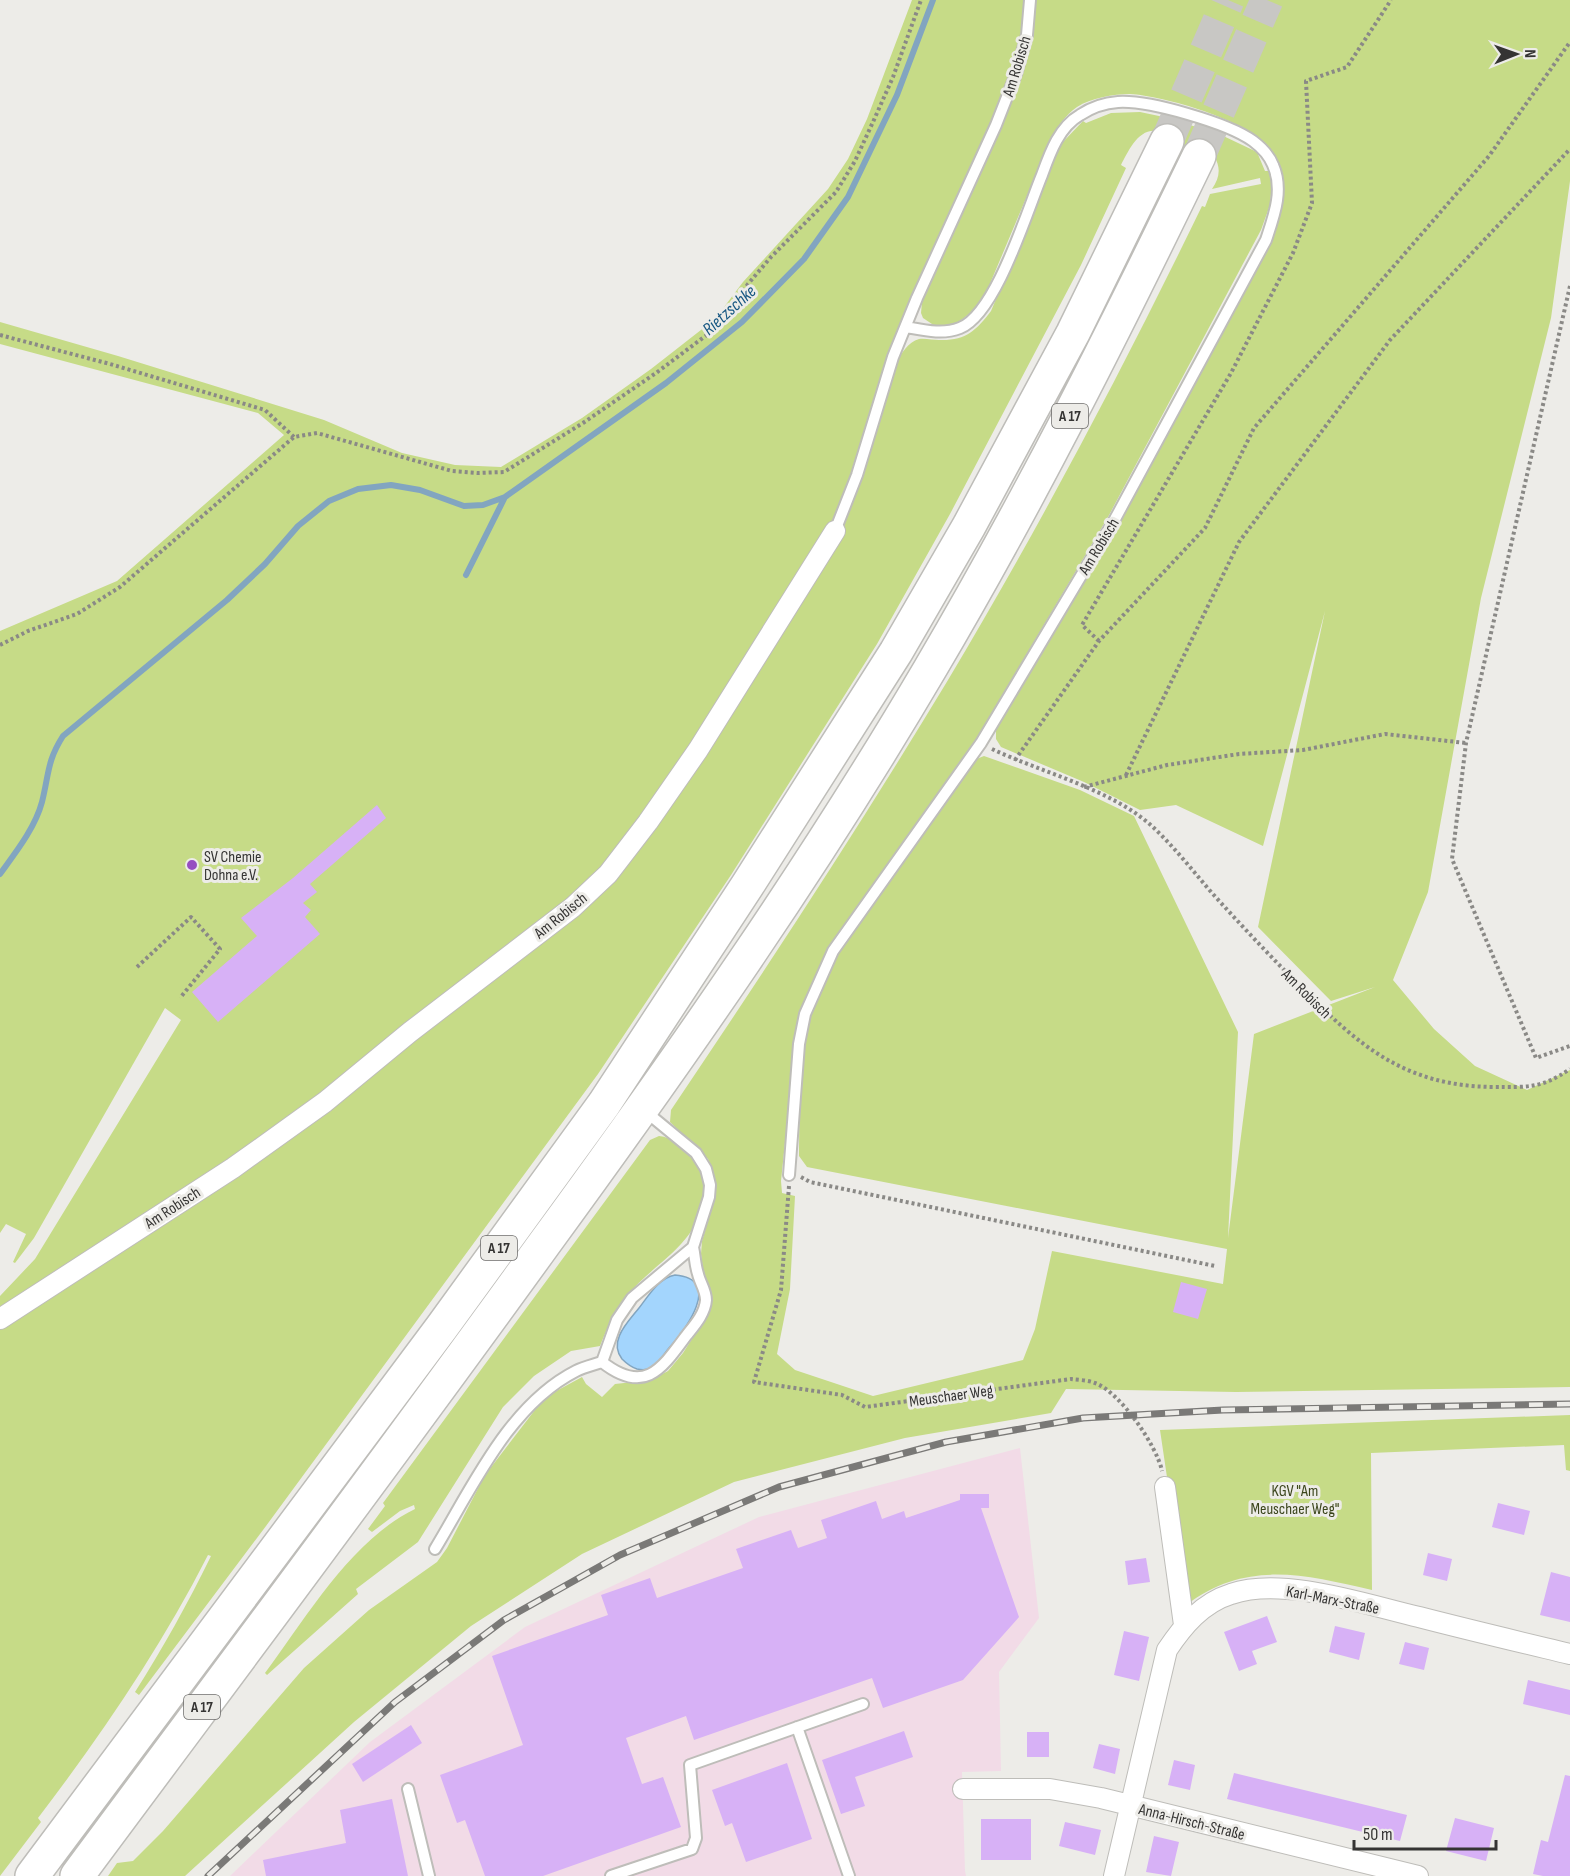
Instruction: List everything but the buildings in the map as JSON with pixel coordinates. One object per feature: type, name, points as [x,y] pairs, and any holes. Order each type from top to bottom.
[{"type":"highway","name":"A 17","points":[[32,1876],[428,1346],[590,1123],[747,886],[896,652],[969,526],[1073,333],[1167,141]]},
{"type":"highway","name":"A 17","points":[[76,1876],[467,1351],[642,1109],[785,899],[930,670],[1016,517],[1108,343],[1199,156]]},
{"type":"street","name":"Am Robisch","points":[[0,1319],[233,1168],[325,1102],[410,1032],[573,907],[608,874],[648,822],[698,750],[835,531]]},
{"type":"street","points":[[1165,1487],[1184,1625]]},
{"type":"street","name":"Karl-Marx-Straße","points":[[1114,1876],[1167,1650],[1184,1625],[1206,1606],[1230,1594],[1257,1589],[1282,1589],[1331,1596],[1570,1654]]},
{"type":"street","name":"Anna-Hirsch-Straße","points":[[963,1789],[1050,1789],[1130,1806],[1418,1876]]},
{"type":"lane","name":"Am Robisch","points":[[835,531],[856,475],[893,357],[920,291],[996,125],[1016,74],[1027,35],[1030,0]]},
{"type":"lane","name":"Am Robisch","points":[[906,327],[931,332],[947,331],[960,328],[974,320],[989,298],[1004,268],[1052,148],[1069,122],[1099,105],[1121,102],[1153,106],[1206,120],[1239,133],[1252,141],[1265,151],[1273,165],[1278,183],[1277,205],[1266,240],[1115,519],[981,743]]},
{"type":"lane","points":[[789,1176],[799,1044],[805,1014],[817,984],[833,951],[981,743]]},
{"type":"lane","points":[[602,1362],[622,1375],[649,1375],[664,1365],[697,1322],[706,1302],[698,1276],[693,1247],[710,1197],[709,1177],[702,1160],[696,1153],[642,1109]]},
{"type":"lane","points":[[602,1362],[617,1320],[632,1298],[693,1247]]},
{"type":"lane","points":[[435,1549],[505,1434],[521,1415],[553,1386],[576,1371],[602,1362]]},
{"type":"lane","points":[[611,1876],[692,1849],[696,1838],[690,1765],[863,1704]]},
{"type":"lane","points":[[797,1727],[849,1876]]},
{"type":"lane","points":[[408,1789],[429,1876]]},
{"type":"path","points":[[0,645],[28,631],[77,614],[120,586],[294,437],[317,433],[452,471],[504,472],[583,423],[647,379],[720,325],[748,284],[771,257],[836,192],[855,161],[873,122],[921,0]]},
{"type":"path","points":[[1015,760],[1099,641],[1204,528],[1254,428],[1489,156],[1570,42]]},
{"type":"path","points":[[1126,776],[1239,542],[1390,340],[1570,149]]},
{"type":"path","points":[[1570,286],[1466,743],[1452,859],[1536,1058],[1570,1046]]},
{"type":"path","points":[[0,335],[110,364],[265,410],[294,437]]},
{"type":"path","points":[[1083,787],[1167,765],[1239,754],[1303,750],[1385,734],[1466,743]]},
{"type":"path","name":"Am Robisch","points":[[981,743],[1015,760],[1127,806],[1154,828],[1255,942],[1333,1020],[1372,1052],[1410,1072],[1449,1083],[1482,1087],[1530,1087],[1553,1081],[1570,1069]]},
{"type":"path","points":[[137,966],[191,917],[220,949],[180,998]]},
{"type":"path","points":[[791,1155],[796,1172],[810,1182],[1215,1266]]},
{"type":"path","name":"Meuschaer Weg","points":[[789,1176],[781,1290],[754,1382],[842,1395],[865,1407],[1071,1379],[1095,1383],[1116,1397],[1153,1448],[1160,1463],[1165,1487]]},
{"type":"shaded area","points":[[1020,1448],[1039,1618],[999,1672],[1001,1771],[962,1772],[966,1876],[230,1876],[370,1742],[525,1627],[759,1517]]},
{"type":"green space","points":[[912,0],[1026,0],[1024,29],[1011,72],[991,123],[906,308],[888,355],[852,471],[829,530],[694,743],[603,870],[562,909],[321,1099],[229,1162],[166,1200],[0,1309],[0,1296],[35,1259],[181,1020],[165,1008],[34,1238],[15,1263],[13,1262],[26,1234],[6,1224],[0,1233],[0,631],[117,581],[284,435],[258,413],[0,344],[0,322],[324,420],[402,453],[455,465],[501,467],[582,418],[651,369],[715,319],[743,282],[828,189],[848,159],[867,119]]},
{"type":"green space","points":[[1035,0],[1570,0],[1570,181],[1551,318],[1481,598],[1428,892],[1393,980],[1434,1029],[1475,1066],[1527,1090],[1570,1070],[1570,1387],[1236,1392],[1066,1389],[1051,1413],[905,1438],[734,1482],[582,1554],[471,1626],[354,1722],[185,1876],[108,1876],[117,1863],[133,1861],[163,1831],[304,1668],[369,1610],[437,1562],[447,1548],[485,1475],[549,1395],[582,1377],[586,1384],[602,1397],[615,1384],[651,1380],[668,1371],[683,1353],[709,1312],[711,1302],[701,1254],[702,1241],[715,1197],[714,1174],[708,1159],[670,1122],[671,1110],[847,843],[948,680],[1016,564],[1080,446],[1202,206],[1205,207],[1210,194],[1261,184],[1260,178],[1212,189],[1219,172],[1214,156],[1186,148],[1161,132],[1150,131],[1134,142],[1121,165],[1126,168],[1081,265],[950,514],[877,644],[731,875],[598,1074],[139,1695],[135,1692],[184,1608],[211,1556],[208,1555],[190,1590],[129,1690],[85,1755],[38,1818],[41,1822],[0,1876],[0,1330],[280,1146],[583,908],[839,535],[900,356],[908,346],[921,339],[948,340],[963,337],[986,318],[991,311],[1061,144],[1083,121],[1086,123],[1111,113],[1140,112],[1159,116],[1217,133],[1257,152],[1265,171],[1269,171],[1272,182],[1270,205],[1261,230],[1108,517],[968,753],[829,950],[798,1018],[781,1181],[782,1193],[795,1196],[790,1289],[777,1354],[795,1370],[873,1396],[1023,1360],[1035,1329],[1052,1251],[1223,1284],[1227,1249],[807,1167],[799,1156],[800,1084],[804,1047],[811,1012],[820,989],[838,953],[974,760],[984,756],[1080,790],[1134,816],[1238,1032],[1228,1238],[1254,1034],[1375,987],[1331,1001],[1258,927],[1325,611],[1263,846],[1176,805],[1140,810],[1084,782],[1001,747],[996,739],[996,726],[1268,238],[1280,188],[1276,158],[1267,145],[1233,123],[1188,106],[1146,96],[1117,95],[1089,101],[1069,114],[1051,139],[981,305],[956,324],[935,326],[923,318],[922,302],[1002,127],[1020,76],[1033,31]]},
{"type":"green space","points":[[659,1136],[673,1141],[686,1151],[697,1163],[702,1175],[705,1187],[703,1206],[689,1234],[626,1297],[618,1308],[600,1346],[571,1351],[534,1376],[503,1407],[418,1542],[356,1589],[358,1594],[267,1675],[265,1673],[314,1605],[351,1560],[392,1522],[415,1509],[414,1505],[400,1511],[372,1532],[368,1529],[385,1506],[383,1503],[650,1140]]},
{"type":"green space","name":"KGV \"Am Meuschaer Weg\"","points":[[1570,1415],[1570,1471],[1566,1470],[1564,1445],[1371,1453],[1372,1590],[1299,1576],[1254,1576],[1231,1581],[1186,1605],[1160,1430]]},
{"type":"water","points":[[675,1275],[689,1279],[697,1286],[699,1295],[696,1306],[684,1330],[656,1364],[651,1368],[640,1370],[622,1359],[618,1352],[618,1339],[630,1319],[655,1288],[664,1280]]},
{"type":"waterway","name":"Rietzschke","points":[[466,575],[505,497],[666,383],[742,322],[804,259],[848,197],[897,95],[933,0]]},
{"type":"waterway","points":[[0,874],[35,821],[42,802],[51,760],[63,736],[227,600],[265,564],[298,526],[329,501],[358,489],[391,485],[420,490],[464,506],[483,505],[505,497]]},
{"type":"tunnel","points":[[1167,141],[1228,0]]},
{"type":"tunnel","points":[[1199,156],[1267,0]]},
{"type":"railway","points":[[208,1876],[395,1702],[504,1620],[620,1555],[779,1487],[946,1442],[1083,1418],[1223,1410],[1570,1404]]},
{"type":"place","name":"SV Chemie Dohna e.V.","points":[[192,865]]}]
